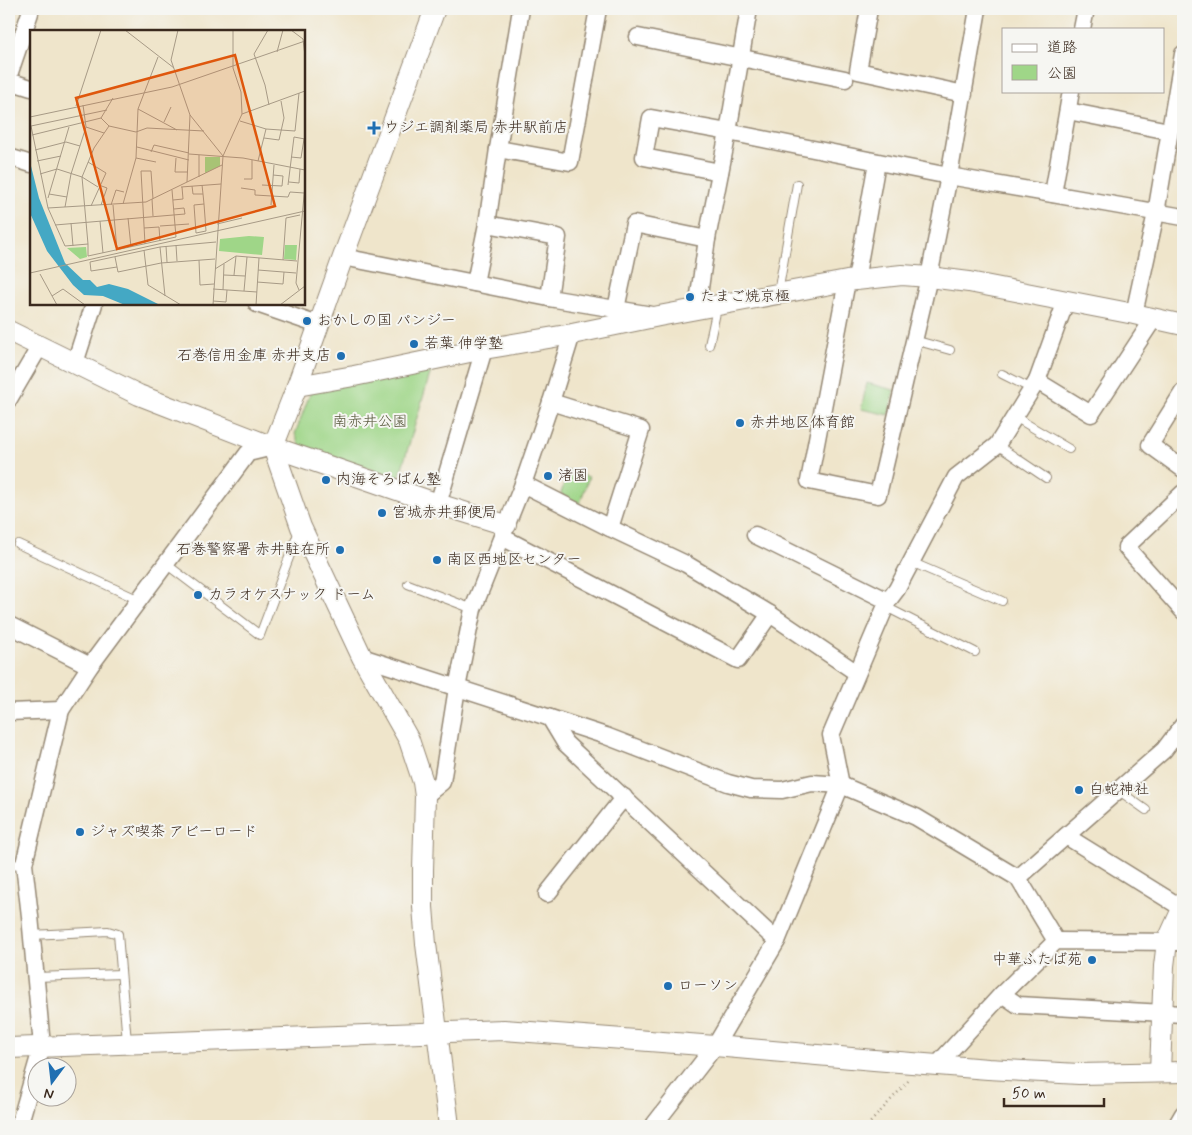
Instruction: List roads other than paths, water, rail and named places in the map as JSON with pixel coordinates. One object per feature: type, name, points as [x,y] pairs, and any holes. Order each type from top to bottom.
[{"type":"street","points":[[435,9],[297,386],[273,446],[301,527],[362,658],[410,740],[423,782],[426,796],[423,907],[449,1126]]},
{"type":"street","points":[[475,283],[521,9]]},
{"type":"street","points":[[498,149],[570,162],[598,9]]},
{"type":"street","points":[[697,309],[707,239],[749,9]]},
{"type":"street","points":[[869,9],[858,71],[964,94]]},
{"type":"street","points":[[877,162],[809,481],[878,495],[929,277],[964,94],[978,9]]},
{"type":"street","points":[[1082,28],[1086,9]]},
{"type":"street","points":[[9,75],[23,42],[30,13]]},
{"type":"street","points":[[638,37],[845,79]]},
{"type":"street","points":[[1134,314],[1156,212],[1183,54]]},
{"type":"street","points":[[9,80],[30,88]]},
{"type":"street","points":[[1053,194],[1071,92]]},
{"type":"street","points":[[1068,111],[1169,132]]},
{"type":"street","points":[[720,172],[644,157],[651,118],[949,176],[1183,217]]},
{"type":"street","points":[[9,157],[30,164]]},
{"type":"street","points":[[486,224],[558,237],[549,298]]},
{"type":"street","points":[[616,309],[634,224],[707,239]]},
{"type":"street","points":[[343,257],[549,298],[659,316]]},
{"type":"street","points":[[297,386],[852,280],[902,276],[969,282],[1183,325]]},
{"type":"street","points":[[653,1126],[715,1046],[778,942],[841,785],[831,735],[887,604],[956,477],[997,445],[1035,385],[1066,301]]},
{"type":"street","points":[[75,363],[94,305]]},
{"type":"street","points":[[260,305],[318,325]]},
{"type":"street","points":[[1035,385],[1091,414],[1154,318]]},
{"type":"street","points":[[9,331],[139,395],[273,446],[438,504],[504,531],[738,660],[770,614]]},
{"type":"street","points":[[426,796],[442,782],[457,688],[473,609],[522,484],[551,402],[572,334]]},
{"type":"street","points":[[9,399],[40,346]]},
{"type":"street","points":[[438,504],[484,349]]},
{"type":"street","points":[[1183,392],[1150,445],[1183,468]]},
{"type":"street","points":[[551,402],[641,430],[610,528]]},
{"type":"street","points":[[19,1126],[42,1046],[32,935],[16,865],[61,710],[90,666],[248,453],[273,446]]},
{"type":"street","points":[[522,484],[686,564],[770,614],[857,673]]},
{"type":"street","points":[[1183,493],[1126,547],[1183,611]]},
{"type":"street","points":[[756,535],[887,604]]},
{"type":"street","points":[[9,625],[90,666]]},
{"type":"street","points":[[362,658],[606,736],[728,783],[751,789],[782,790],[812,783],[841,785],[916,817],[1018,878],[1056,941]]},
{"type":"street","points":[[9,712],[61,710]]},
{"type":"street","points":[[550,718],[565,743],[778,942]]},
{"type":"street","points":[[1018,878],[1164,750],[1181,732]]},
{"type":"street","points":[[546,894],[624,797]]},
{"type":"street","points":[[1066,836],[1183,907],[1175,942],[1164,966],[1160,1072]]},
{"type":"street","points":[[931,1064],[1056,941],[1175,942]]},
{"type":"street","points":[[1002,994],[1018,1005],[1183,1014]]},
{"type":"street","points":[[9,1048],[504,1030],[1080,1074],[1183,1072]]},
{"type":"street","points":[[1176,1126],[1183,1114]]},
{"type":"lane","points":[[778,294],[796,184]]},
{"type":"lane","points":[[709,345],[717,306]]},
{"type":"lane","points":[[914,340],[950,350]]},
{"type":"lane","points":[[1002,374],[1035,385]]},
{"type":"lane","points":[[1015,417],[1070,449]]},
{"type":"lane","points":[[997,445],[1046,478]]},
{"type":"lane","points":[[166,564],[260,634],[301,527]]},
{"type":"lane","points":[[18,544],[139,600]]},
{"type":"lane","points":[[911,562],[1002,601]]},
{"type":"lane","points":[[408,584],[473,609]]},
{"type":"lane","points":[[887,604],[975,652]]},
{"type":"lane","points":[[1118,790],[1146,810]]},
{"type":"lane","points":[[32,935],[108,931],[118,934],[127,1044]]},
{"type":"lane","points":[[36,977],[121,974]]},
{"type":"place","name":"ウジエ調剤薬局 赤井駅前店","points":[[374,128]]},
{"type":"place","name":"たまご焼京極","points":[[690,297]]},
{"type":"place","name":"おかしの国 パンジー","points":[[307,321]]},
{"type":"place","name":"若葉 伸学塾","points":[[414,344]]},
{"type":"place","name":"石巻信用金庫 赤井支店","points":[[341,356]]},
{"type":"place","name":"赤井地区体育館","points":[[740,423]]},
{"type":"place","name":"渚園","points":[[548,476]]},
{"type":"place","name":"内海そろばん塾","points":[[326,480]]},
{"type":"place","name":"宮城赤井郵便局","points":[[382,513]]},
{"type":"place","name":"石巻警察署 赤井駐在所","points":[[340,550]]},
{"type":"place","name":"南区西地区センター","points":[[437,560]]},
{"type":"place","name":"カラオケスナック ドーム","points":[[198,595]]},
{"type":"place","name":"白蛇神社","points":[[1079,790]]},
{"type":"place","name":"ジャズ喫茶 アビーロード","points":[[80,832]]},
{"type":"place","name":"中華ふたば苑","points":[[1092,960]]},
{"type":"place","name":"ローソン","points":[[668,986]]},
{"type":"park label","name":"南赤井公園","points":[[370,422]]}]
